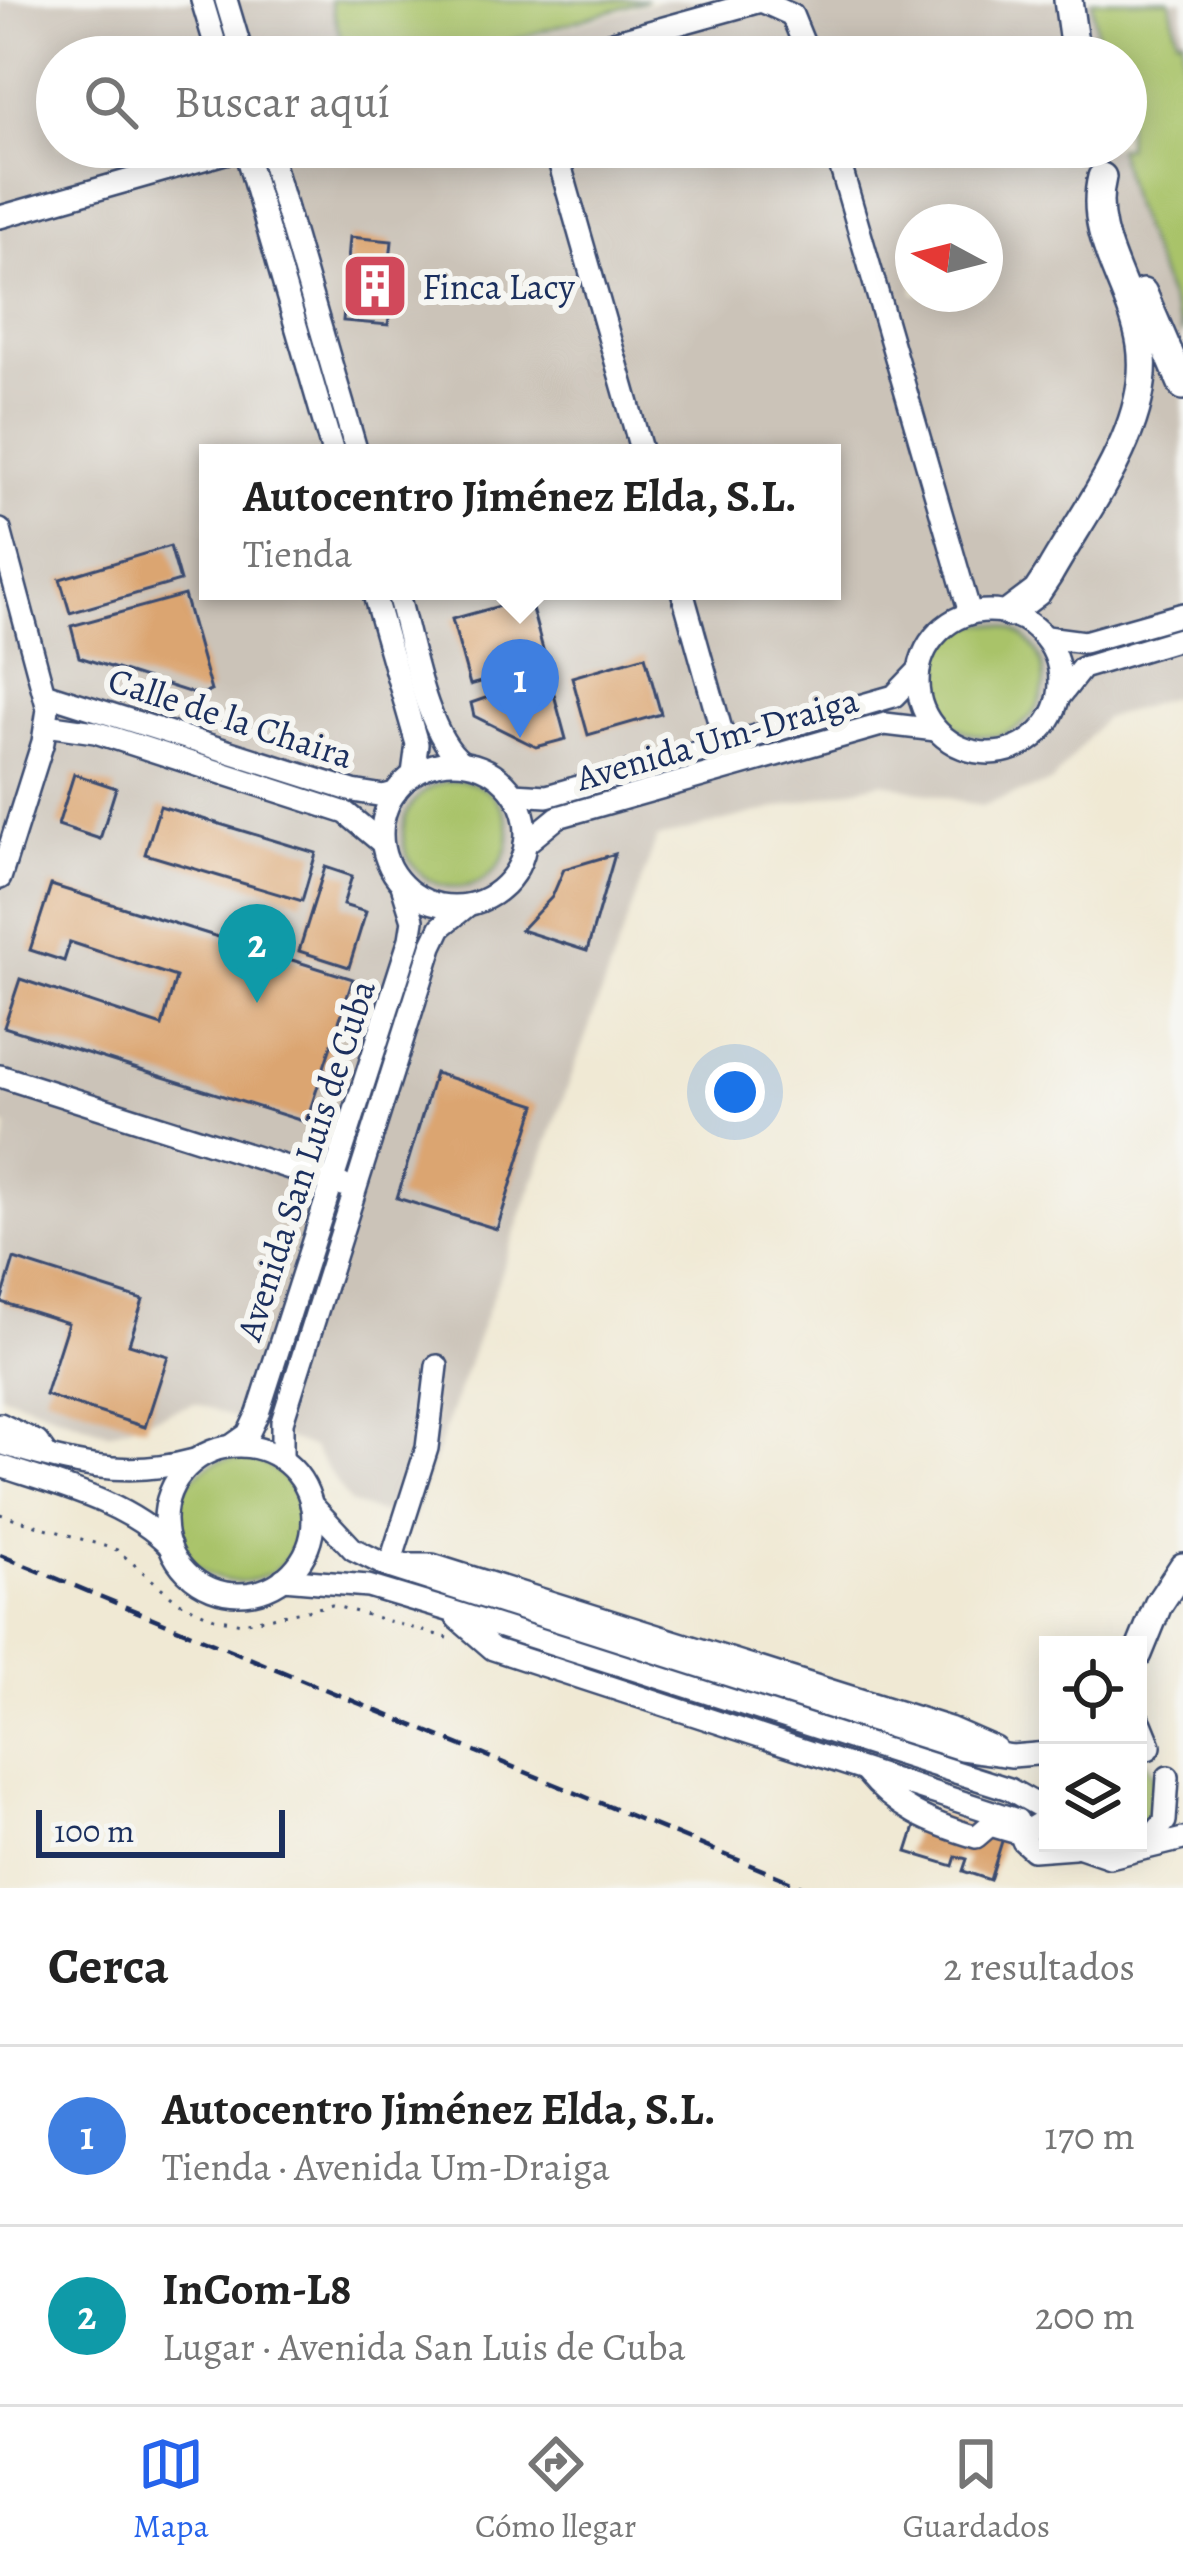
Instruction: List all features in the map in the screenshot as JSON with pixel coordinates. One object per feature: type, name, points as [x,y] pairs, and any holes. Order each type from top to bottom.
[{"type":"main road","points":[[1068,0],[1073,36]]},
{"type":"main road","points":[[1100,168],[1124,247],[1183,386]]},
{"type":"main road","points":[[1009,613],[1037,592],[1049,574],[1123,441],[1138,394],[1142,368],[1138,329],[1095,207],[1102,177]]},
{"type":"main road","points":[[1147,1636],[1178,1575]]},
{"type":"street","points":[[202,0],[212,36]]},
{"type":"street","points":[[226,0],[237,36]]},
{"type":"street","points":[[632,36],[743,4],[772,3],[798,24],[802,36]]},
{"type":"street","points":[[0,218],[173,168]]},
{"type":"street","points":[[251,168],[330,444]]},
{"type":"street","points":[[274,168],[354,444]]},
{"type":"street","points":[[562,168],[639,444]]},
{"type":"street","points":[[841,168],[970,613]]},
{"type":"street","points":[[0,530],[47,694],[46,725],[0,878]]},
{"type":"street","points":[[376,600],[417,744],[413,774]]},
{"type":"street","points":[[400,600],[434,722],[450,754],[500,778],[514,794],[524,818],[525,844],[506,884],[468,905],[444,906],[402,885],[382,843],[384,817],[395,793],[413,774],[428,766],[462,762]]},
{"type":"street","points":[[685,600],[726,746]]},
{"type":"street","points":[[1183,614],[1084,642],[1046,638],[1009,613],[970,613],[936,634],[919,670],[920,702],[936,730],[962,748],[1008,752],[1036,737],[1082,668],[1183,638]]},
{"type":"street","points":[[1046,638],[1060,668],[1060,697]]},
{"type":"street","name":"Avenida Um-Draiga","points":[[514,794],[547,796],[894,695],[919,670]]},
{"type":"street","name":"Calle de la Chaira","points":[[47,694],[352,791],[395,793]]},
{"type":"street","name":"Avenida Um-Draiga","points":[[525,844],[558,818],[885,724],[899,721],[936,730]]},
{"type":"street","name":"Calle de la Chaira","points":[[46,725],[95,732],[346,813],[382,843]]},
{"type":"street","name":"Avenida San Luis de Cuba","points":[[231,1446],[248,1434],[259,1413],[410,939],[413,920],[402,885]]},
{"type":"street","name":"Avenida San Luis de Cuba","points":[[282,1459],[282,1421],[433,946],[441,927],[468,905]]},
{"type":"street","points":[[0,1076],[355,1189]]},
{"type":"street","points":[[389,1568],[427,1448],[437,1366]]},
{"type":"street","points":[[0,1424],[37,1442],[49,1458]]},
{"type":"street","points":[[0,1443],[119,1471],[195,1460],[231,1446],[282,1459],[295,1472],[311,1504],[352,1550],[389,1568],[899,1732],[1012,1756],[1039,1754]]},
{"type":"street","points":[[170,1546],[166,1508],[171,1490],[195,1460]]},
{"type":"street","points":[[0,1466],[151,1526],[193,1578],[228,1593],[247,1593],[283,1579],[355,1584],[1009,1789],[1039,1807]]},
{"type":"street","points":[[283,1579],[308,1546],[311,1504]]},
{"type":"street","points":[[448,1610],[493,1649],[1017,1820],[1033,1850],[1039,1849]]},
{"type":"street","points":[[1146,1744],[1183,1797]]},
{"type":"street","points":[[1147,1843],[1165,1821],[1168,1777]]},
{"type":"street","points":[[1021,1834],[1039,1820]]},
{"type":"street","points":[[1147,1844],[1183,1838]]},
{"type":"street","points":[[1094,1852],[1110,1857],[1124,1852]]},
{"type":"shaded area","points":[[0,0],[333,0],[343,36],[36,36],[36,168],[1147,168],[1147,36],[538,36],[661,0],[1183,0],[1183,694],[1103,719],[1052,782],[981,806],[882,782],[657,838],[411,1523],[350,1503],[313,1448],[195,1403],[108,1433],[0,1394],[0,1164],[8,1128],[0,1124]]},
{"type":"green space","points":[[330,0],[648,0],[526,36],[340,36]]},
{"type":"green space","points":[[1092,0],[1170,0],[1177,37],[1183,37],[1183,334],[1122,168],[1147,168],[1147,36],[1097,36]]},
{"type":"green space","points":[[988,624],[1009,629],[1027,641],[1039,659],[1044,680],[1039,701],[1027,719],[1009,731],[988,736],[967,731],[949,719],[937,701],[932,680],[937,659],[949,641],[967,629]]},
{"type":"green space","points":[[456,781],[476,785],[494,796],[505,814],[509,834],[505,854],[494,872],[476,883],[456,887],[436,883],[418,872],[407,854],[403,834],[407,814],[418,796],[436,785]]},
{"type":"green space","points":[[238,1458],[262,1462],[282,1476],[296,1496],[300,1520],[296,1544],[282,1564],[262,1578],[238,1582],[214,1578],[194,1564],[180,1544],[176,1520],[180,1496],[194,1476],[214,1462]]},
{"type":"green space","points":[[1147,1763],[1158,1795],[1147,1828]]},
{"type":"building","name":"Finca Lacy","points":[[350,237],[392,241],[390,261],[406,263],[402,311],[390,310],[388,325],[343,321]]},
{"type":"building","points":[[170,546],[180,581],[70,613],[60,579]]},
{"type":"building","points":[[184,595],[211,691],[198,695],[79,657],[71,626]]},
{"type":"building","points":[[530,600],[547,664],[470,685],[452,619]]},
{"type":"building","points":[[645,656],[661,714],[588,735],[572,677]]},
{"type":"building","points":[[549,676],[566,739],[536,747],[474,716],[471,703]]},
{"type":"building","points":[[74,774],[116,788],[100,839],[58,825]]},
{"type":"building","points":[[160,806],[316,853],[302,901],[145,854]]},
{"type":"building","points":[[615,854],[587,951],[521,930],[552,897],[564,869]]},
{"type":"building","points":[[325,867],[352,876],[343,905],[366,912],[349,967],[299,951]]},
{"type":"building","points":[[51,885],[353,979],[306,1122],[4,1027],[20,979],[162,1026],[176,977],[70,942],[64,961],[30,950]]},
{"type":"building","points":[[435,1073],[536,1105],[497,1229],[397,1198]]},
{"type":"building","points":[[14,1259],[143,1300],[129,1344],[168,1356],[145,1427],[45,1395],[68,1323],[1,1302]]},
{"type":"building","points":[[921,1808],[1003,1838],[990,1880],[963,1871],[967,1859],[956,1856],[953,1866],[907,1852]]},
{"type":"railway","points":[[0,1555],[806,1888]]},
{"type":"place","name":"Finca Lacy","points":[[375,286]]},
{"type":"place","name":"Autocentro Jiménez Elda, S.L.","points":[[520,738]]},
{"type":"place","name":"InCom-L8","points":[[257,1003]]}]
